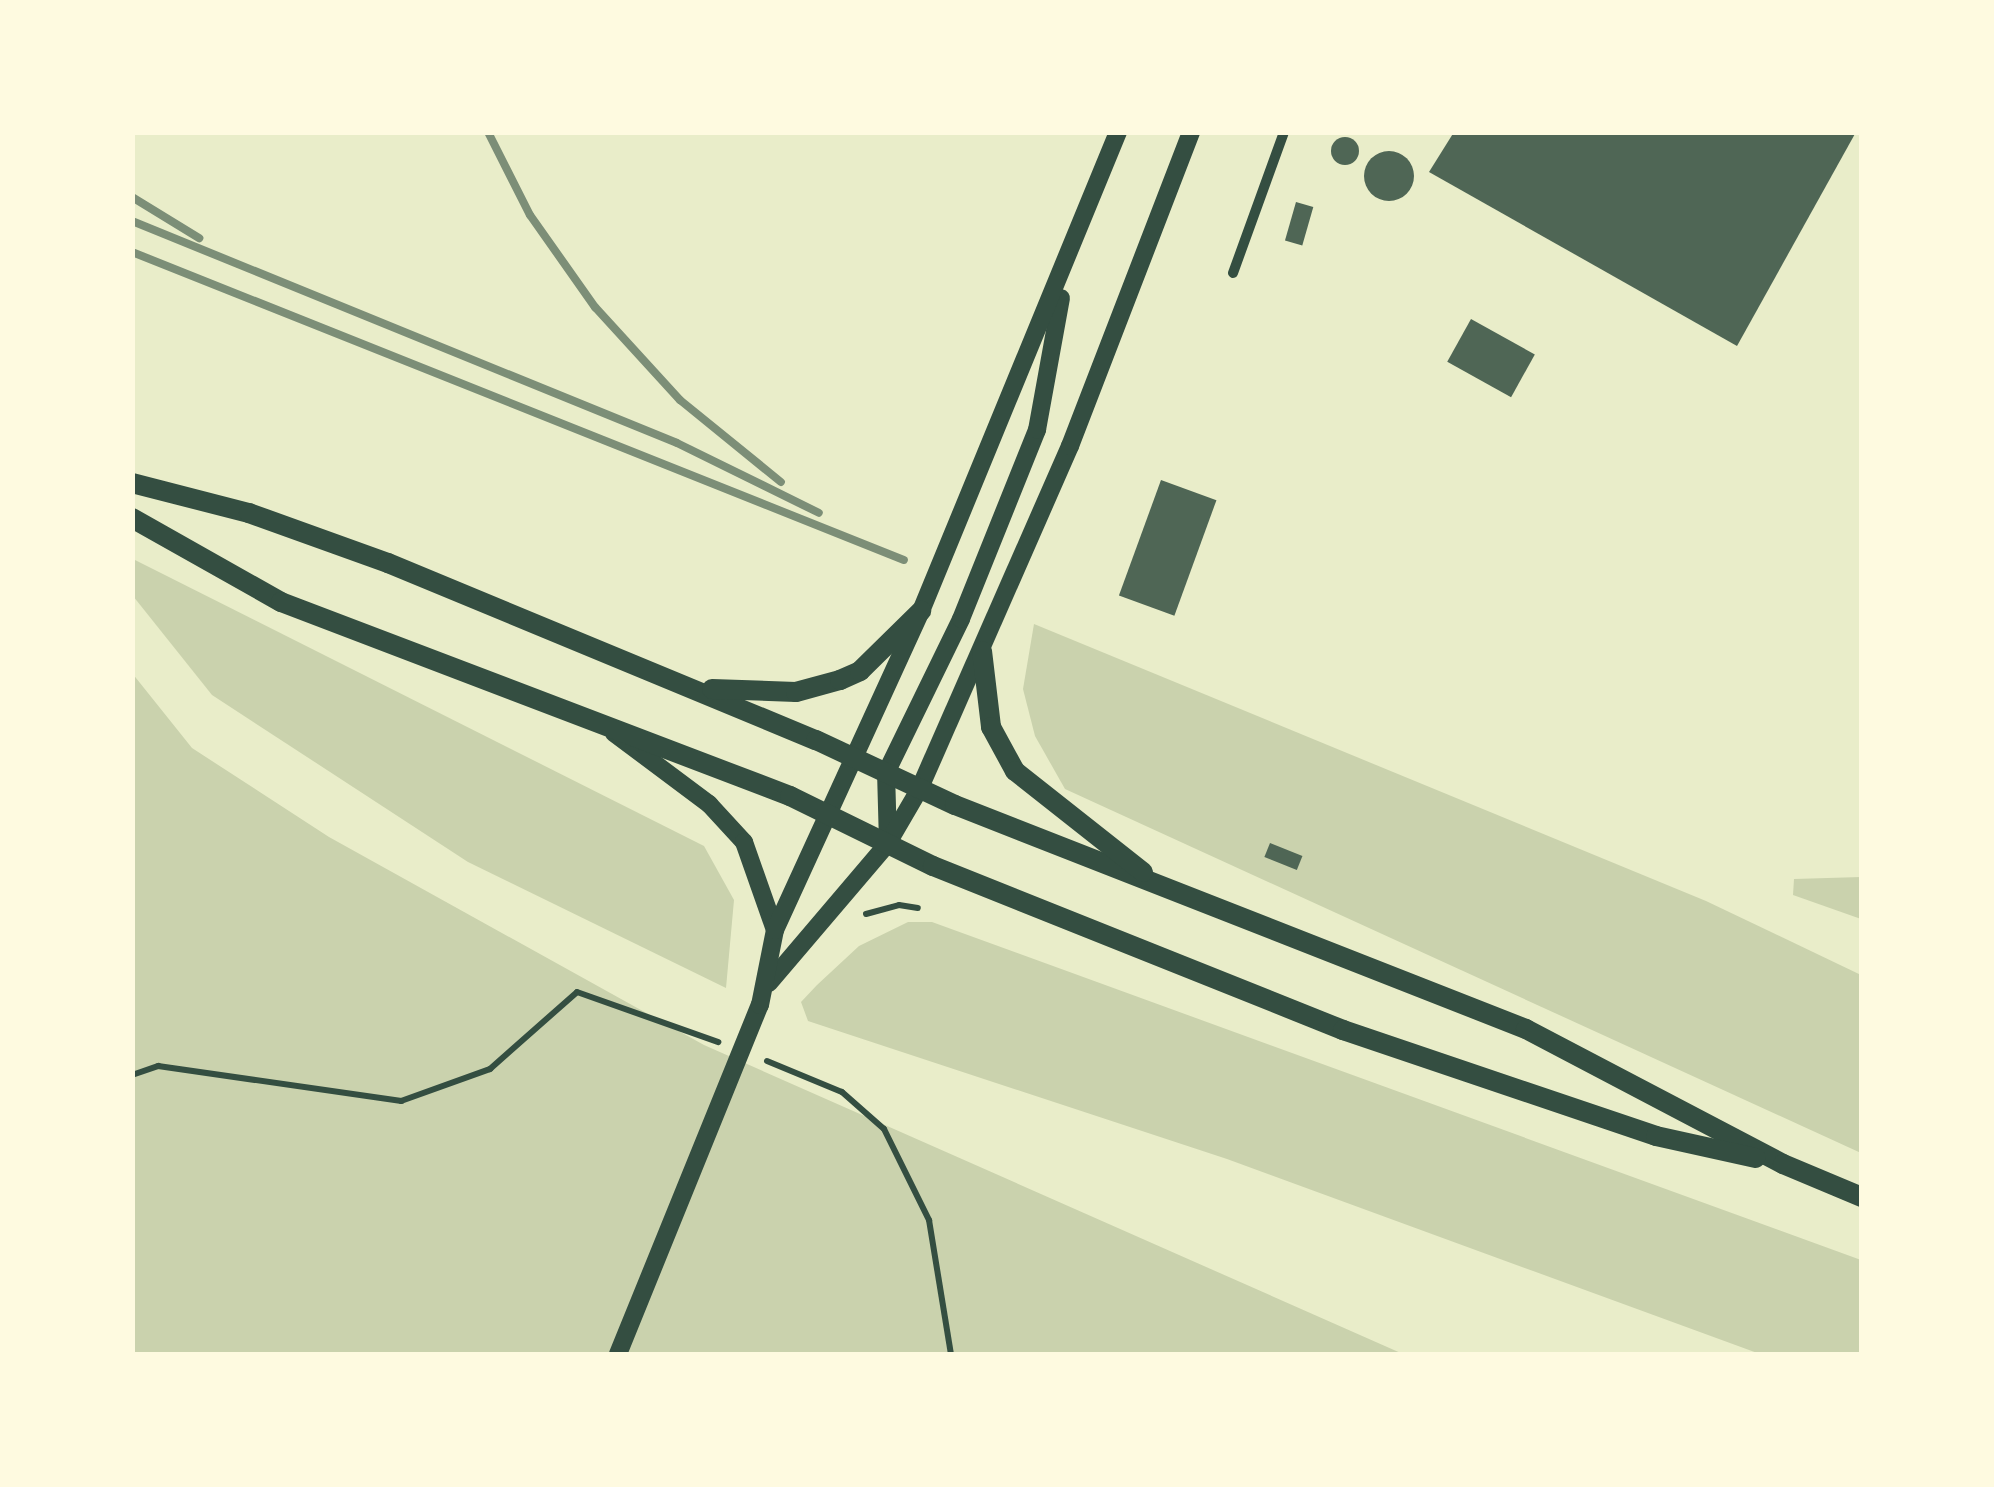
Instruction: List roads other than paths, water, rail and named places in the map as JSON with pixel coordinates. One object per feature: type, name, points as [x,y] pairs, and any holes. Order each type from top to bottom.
[{"type":"main road","points":[[132,482],[190,495],[388,563],[688,686],[919,790],[1526,1029],[1783,1164],[1862,1197]]},
{"type":"main road","points":[[132,518],[281,602],[829,812],[888,843],[1486,1082],[1656,1136],[1783,1164]]},
{"type":"main road","points":[[688,686],[758,694],[840,680],[860,671],[921,611]]},
{"type":"main road","points":[[982,651],[991,726],[1015,770],[1156,883]]},
{"type":"street","points":[[618,1354],[743,1052],[763,996],[775,930],[921,611],[1068,263],[1118,132]]},
{"type":"street","points":[[763,996],[888,843],[919,790],[982,651],[1191,132]]},
{"type":"street","points":[[1233,273],[1284,132]]},
{"type":"street","points":[[888,843],[886,773],[954,634],[1036,430],[1068,263]]},
{"type":"street","points":[[605,727],[708,804],[744,842],[775,930]]},
{"type":"railway","points":[[488,132],[530,215],[595,307],[680,400],[781,482]]},
{"type":"railway","points":[[132,197],[199,238]]},
{"type":"railway","points":[[132,221],[677,443],[819,513]]},
{"type":"railway","points":[[132,252],[904,560]]}]
